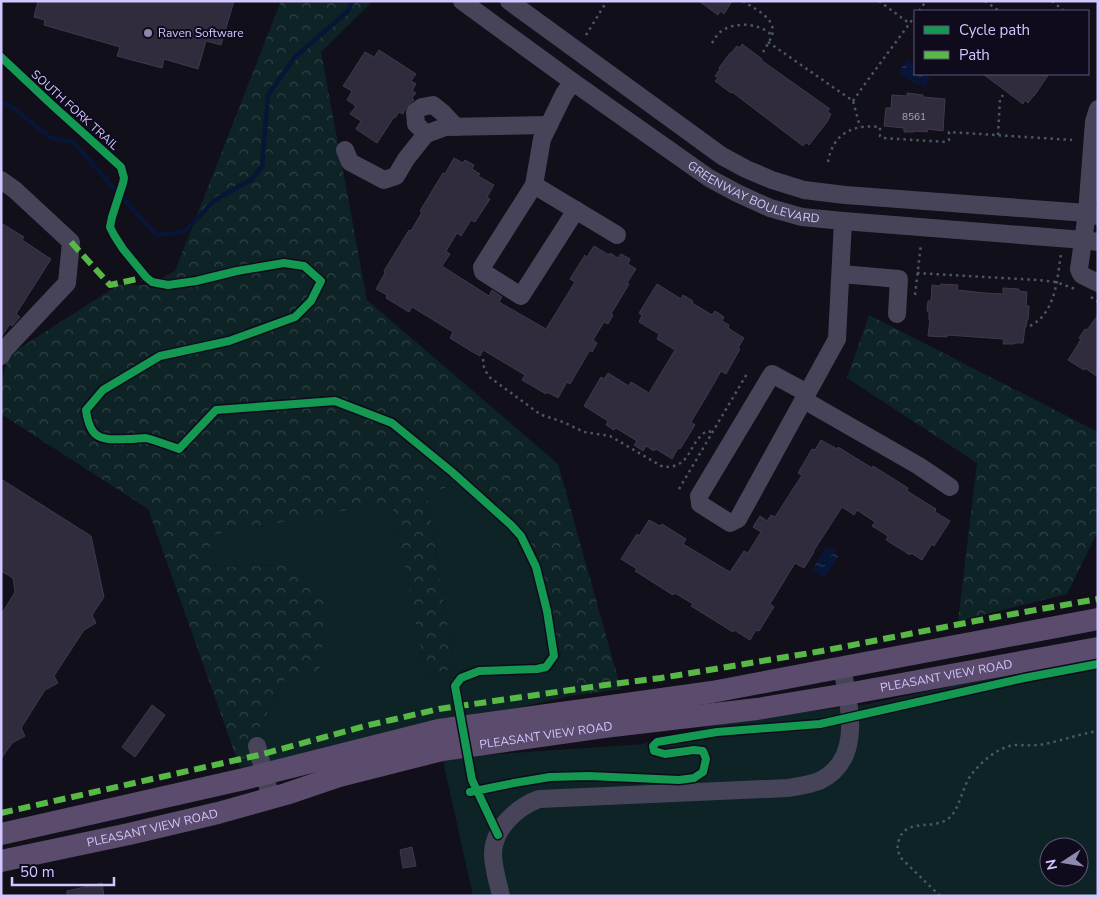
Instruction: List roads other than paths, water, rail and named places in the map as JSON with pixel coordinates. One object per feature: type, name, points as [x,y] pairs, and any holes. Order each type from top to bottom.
[{"type":"main road","name":"PLEASANT VIEW ROAD","points":[[1,834],[265,774],[439,730],[712,692],[1098,619]]},
{"type":"main road","name":"PLEASANT VIEW ROAD","points":[[1,861],[129,834],[271,799],[339,776],[442,750],[604,727],[757,709],[1098,648]]},
{"type":"street","name":"GREENWAY BOULEVARD","points":[[462,1],[709,178],[770,208],[802,216],[843,221],[1091,241]]},
{"type":"street","name":"GREENWAY BOULEVARD","points":[[509,1],[722,156],[772,180],[804,190],[845,195],[1092,214]]},
{"type":"street","points":[[573,82],[564,94],[542,139],[534,185],[482,267],[483,272],[521,296],[576,210]]},
{"type":"street","points":[[426,134],[416,124],[416,112],[422,107],[433,105],[456,127]]},
{"type":"street","points":[[1090,291],[1080,272],[1091,241],[1094,132],[1098,109]]},
{"type":"street","points":[[345,150],[350,162],[384,180],[396,176],[406,159],[426,134],[445,127],[549,125]]},
{"type":"street","points":[[1,180],[15,190],[71,242],[67,283],[4,350],[1,356]]},
{"type":"street","points":[[534,185],[617,235]]},
{"type":"street","points":[[843,221],[837,339],[805,396],[738,519],[730,523],[700,504],[699,496],[772,374],[805,396],[919,466],[950,487]]},
{"type":"street","points":[[840,274],[899,279],[897,314]]},
{"type":"street","points":[[501,896],[494,867],[493,851],[498,835],[506,821],[528,803],[539,799],[553,798],[788,788],[805,786],[819,781],[831,773],[846,752],[851,728],[842,668]]},
{"type":"street","points":[[257,746],[271,799]]},
{"type":"water","points":[[908,59],[914,63],[914,75],[927,75],[931,79],[924,88],[922,85],[916,85],[898,72]]},
{"type":"water","points":[[826,547],[832,550],[833,548],[839,555],[825,578],[812,570]]},
{"type":"waterway","points":[[1,105],[8,104],[51,138],[73,142],[156,235],[184,232],[215,200],[252,179],[262,166],[268,95],[295,57],[347,12],[353,1]]},
{"type":"place","name":"Raven Software","points":[[148,33]]}]
